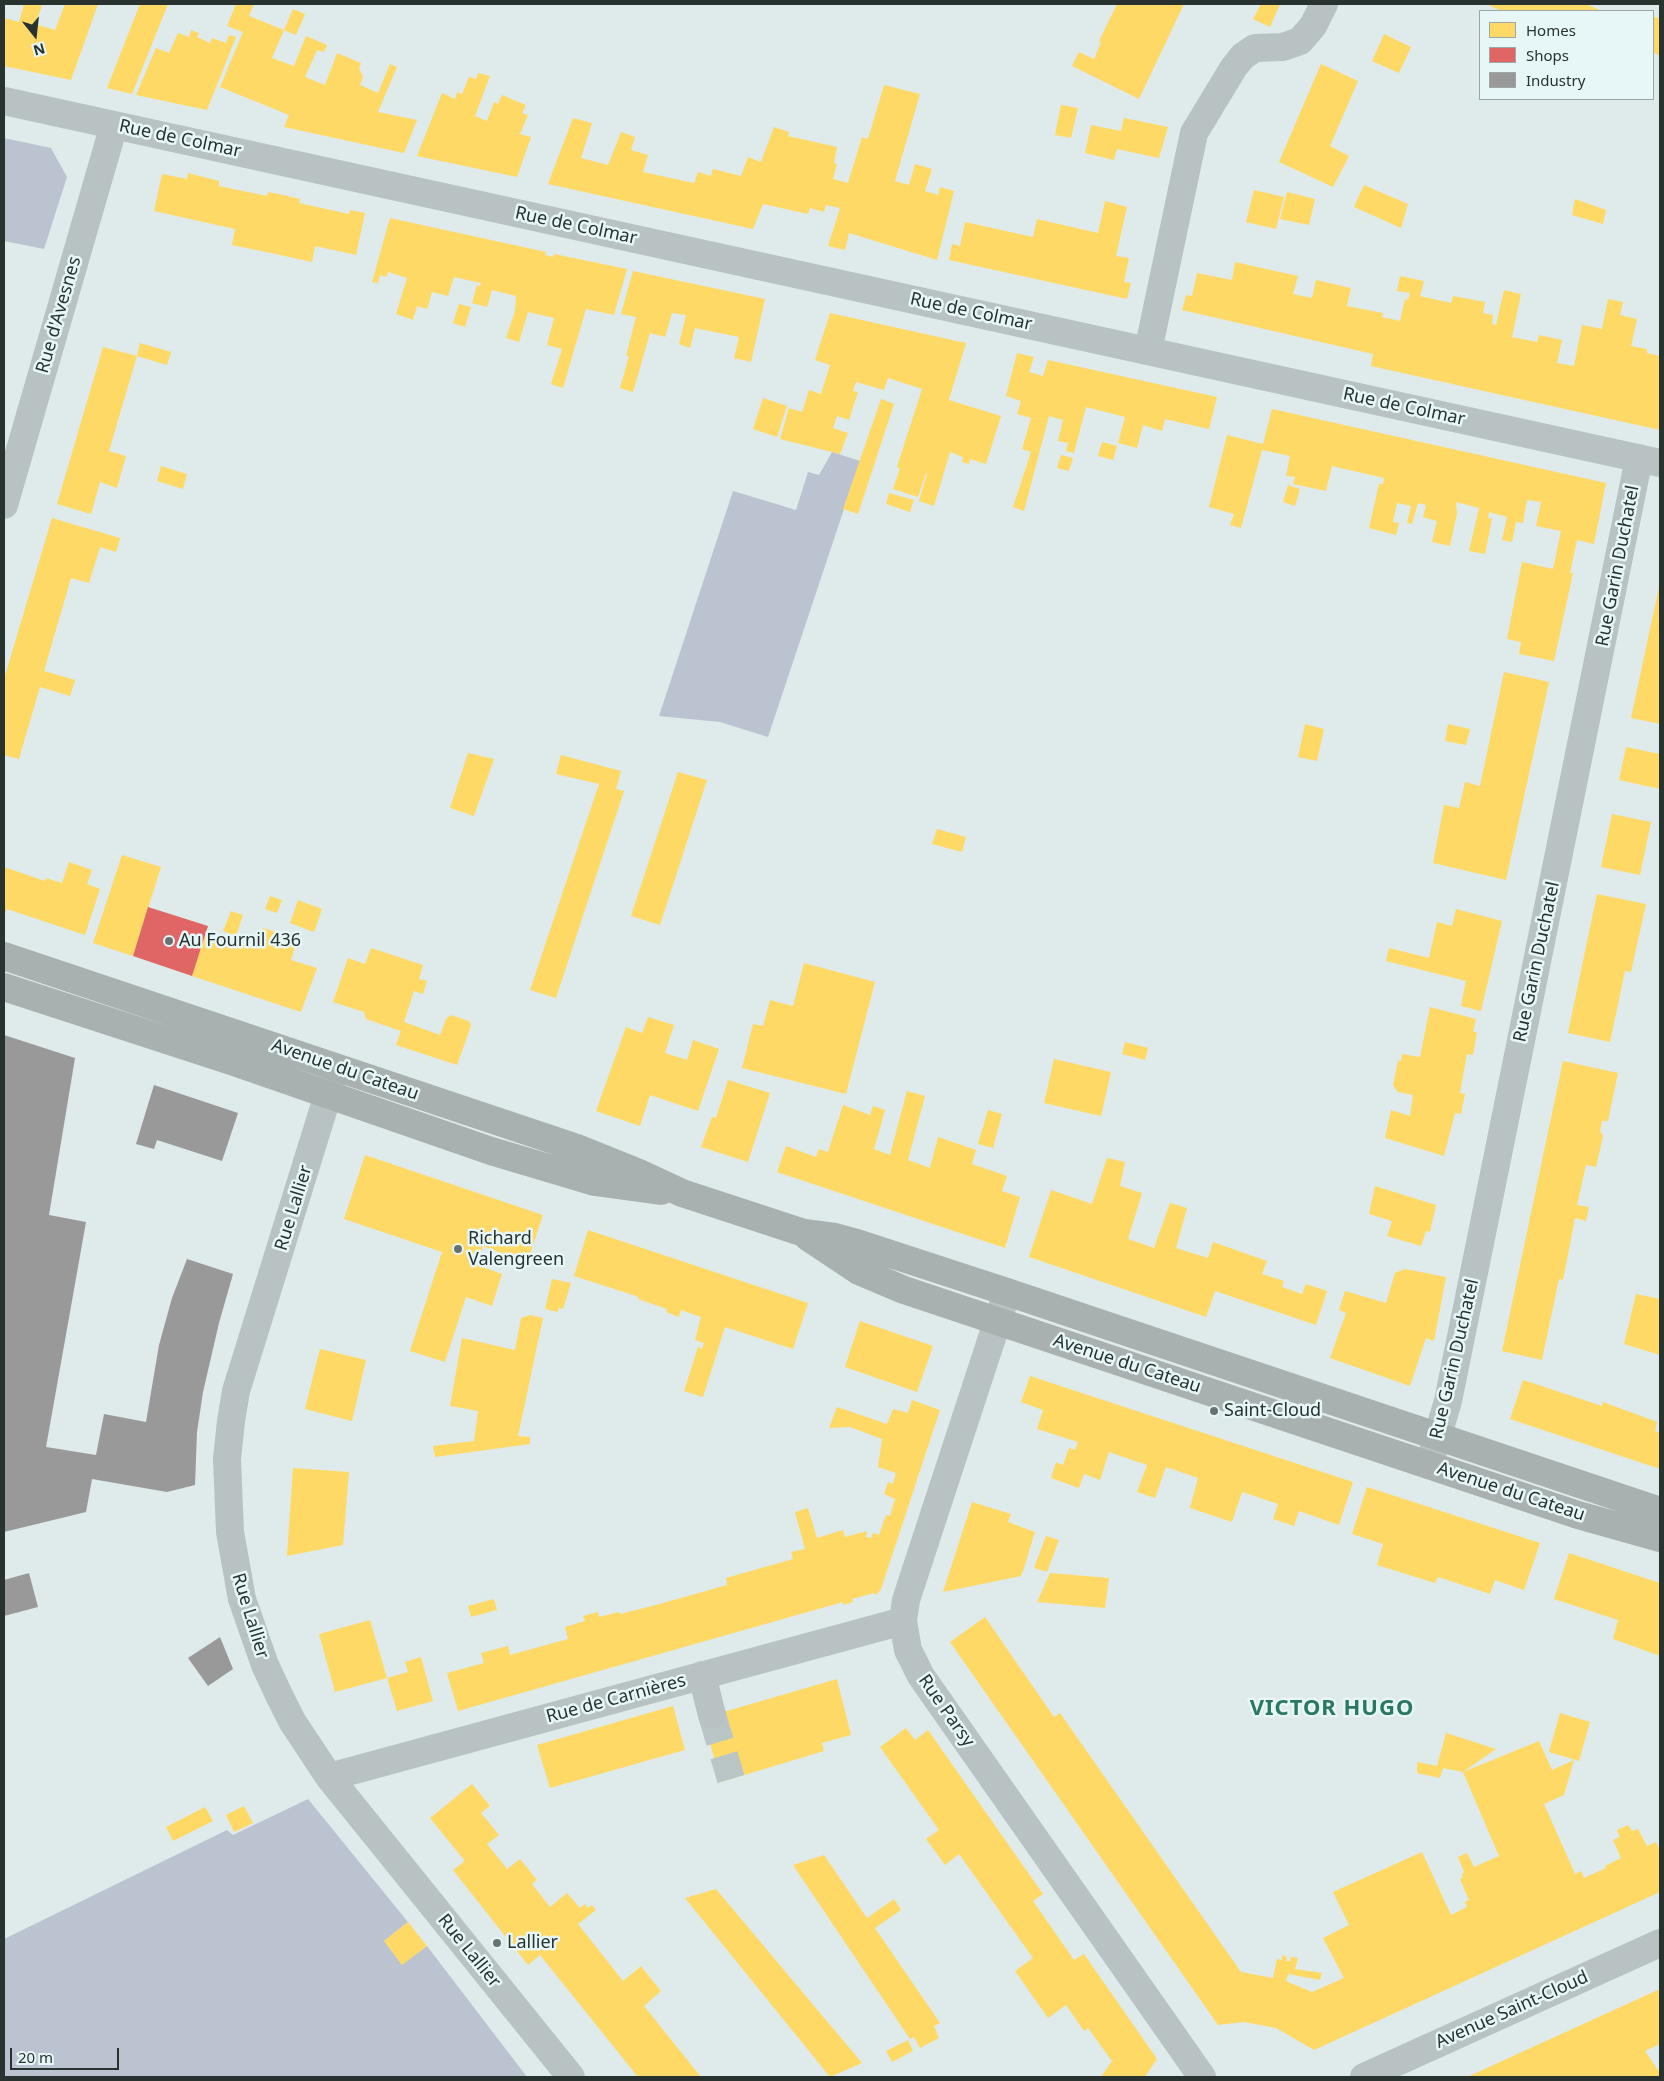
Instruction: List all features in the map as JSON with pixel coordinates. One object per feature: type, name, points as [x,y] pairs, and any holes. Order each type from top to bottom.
[{"type":"main road","name":"Avenue du Cateau","points":[[4,956],[577,1148],[640,1172],[682,1193],[804,1233],[835,1237],[857,1243],[1008,1292],[1660,1511]]},
{"type":"main road","name":"Avenue du Cateau","points":[[4,987],[491,1151],[595,1182],[682,1193]]},
{"type":"main road","name":"Avenue du Cateau","points":[[804,1233],[843,1261],[877,1280],[1585,1517],[1660,1538]]},
{"type":"street","points":[[1148,351],[1194,133],[1234,66],[1243,56],[1255,48],[1283,47],[1300,40],[1313,26],[1324,4]]},
{"type":"street","name":"Rue de Colmar","points":[[4,101],[1650,460]]},
{"type":"street","name":"Rue d'Avesnes","points":[[4,505],[114,125]]},
{"type":"street","name":"Rue Garin Duchatel","points":[[1429,1465],[1448,1401],[1650,460]]},
{"type":"street","name":"Rue Lallier","points":[[337,1068],[236,1391],[228,1459],[230,1532],[235,1567],[252,1633],[292,1721],[329,1777],[571,2077]]},
{"type":"street","name":"Rue Parsy","points":[[1008,1292],[906,1600],[903,1621],[908,1650],[921,1676],[1202,2077]]},
{"type":"street","name":"Rue de Carnières","points":[[329,1777],[903,1621]]},
{"type":"street","points":[[702,1676],[712,1715]]},
{"type":"street","name":"Avenue Saint-Cloud","points":[[1364,2077],[1660,1943]]},
{"type":"shaded area","points":[[4,138],[51,148],[67,177],[44,249],[4,241]]},
{"type":"shaded area","points":[[832,452],[860,461],[768,737],[720,722],[659,716],[733,491],[796,510],[808,472],[819,475]]},
{"type":"shaded area","points":[[308,1799],[408,1922],[384,1941],[402,1964],[427,1946],[527,2077],[4,2077],[4,1939],[227,1830],[233,1835]]},
{"type":"building: Homes","points":[[24,4],[42,6],[35,24],[55,30],[65,4],[98,4],[71,80],[4,66],[4,18],[19,22]]},
{"type":"building: Homes","points":[[140,4],[168,4],[132,94],[107,88]]},
{"type":"building: Homes","points":[[236,4],[254,4],[249,16],[284,30],[272,58],[294,66],[306,36],[327,45],[324,52],[317,50],[305,77],[325,85],[337,53],[361,63],[359,68],[363,77],[360,85],[378,93],[390,64],[397,67],[378,112],[417,120],[404,153],[284,127],[289,115],[220,87],[243,32],[227,26]]},
{"type":"building: Homes","points":[[1117,4],[1184,4],[1139,99],[1072,66],[1079,52],[1094,59],[1101,42],[1099,41]]},
{"type":"building: Homes","points":[[1261,4],[1280,4],[1270,27],[1253,19]]},
{"type":"building: Homes","points":[[1486,4],[1586,4],[1600,10],[1500,10]]},
{"type":"building: Homes","points":[[293,9],[305,14],[296,35],[284,30]]},
{"type":"building: Homes","points":[[1654,16],[1660,19],[1660,56],[1654,53]]},
{"type":"building: Homes","points":[[191,30],[199,33],[197,37],[210,43],[212,38],[226,43],[229,35],[236,37],[207,110],[136,95],[156,48],[169,53],[178,33],[189,37]]},
{"type":"building: Homes","points":[[1384,34],[1411,47],[1399,73],[1372,61]]},
{"type":"building: Homes","points":[[1321,64],[1358,81],[1330,146],[1349,156],[1333,187],[1279,162]]},
{"type":"building: Homes","points":[[478,73],[490,76],[475,116],[487,121],[494,102],[498,104],[502,95],[526,105],[522,113],[528,115],[520,134],[531,137],[517,177],[417,156],[442,93],[455,99],[457,92],[462,94],[469,77],[476,79]]},
{"type":"building: Homes","points":[[884,85],[920,94],[895,181],[909,185],[915,164],[932,169],[925,191],[938,195],[940,187],[954,191],[937,260],[849,233],[845,250],[828,246],[840,208],[826,205],[824,212],[810,208],[808,214],[763,204],[753,229],[548,184],[573,118],[592,123],[581,158],[608,165],[621,132],[635,137],[631,150],[648,155],[643,172],[694,183],[698,172],[711,176],[713,169],[741,176],[748,157],[761,162],[774,127],[789,132],[788,136],[837,147],[834,163],[837,164],[833,179],[848,183],[862,137],[868,139]]},
{"type":"building: Homes","points":[[1061,105],[1078,108],[1071,138],[1055,135]]},
{"type":"building: Homes","points":[[1124,118],[1168,127],[1159,158],[1117,149],[1114,160],[1085,153],[1091,125],[1121,131]]},
{"type":"building: Homes","points":[[188,173],[219,181],[219,186],[267,196],[268,192],[283,195],[300,199],[299,203],[349,214],[350,210],[365,213],[356,255],[315,246],[312,262],[232,245],[235,229],[154,211],[162,174],[187,179]]},
{"type":"building: Homes","points":[[1364,185],[1408,204],[1401,228],[1354,207]]},
{"type":"building: Homes","points":[[1254,190],[1284,197],[1276,229],[1246,222]]},
{"type":"building: Homes","points":[[1287,192],[1315,199],[1309,225],[1280,219]]},
{"type":"building: Homes","points":[[1575,199],[1606,210],[1603,224],[1572,215]]},
{"type":"building: Homes","points":[[1105,201],[1127,207],[1116,256],[1129,258],[1124,282],[1131,283],[1127,299],[949,260],[952,244],[960,246],[965,222],[1033,237],[1037,219],[1098,233]]},
{"type":"building: Homes","points":[[390,218],[546,252],[545,255],[553,257],[554,254],[627,269],[614,315],[586,309],[563,388],[551,384],[562,349],[547,345],[554,318],[528,312],[519,342],[506,338],[515,311],[516,296],[492,290],[487,307],[472,303],[477,285],[480,286],[481,283],[454,277],[448,296],[432,292],[427,309],[417,306],[413,320],[396,314],[407,278],[388,272],[386,277],[380,275],[378,283],[372,282]]},
{"type":"building: Homes","points":[[1235,262],[1298,276],[1293,294],[1312,298],[1316,280],[1351,288],[1347,306],[1383,313],[1382,317],[1400,321],[1405,299],[1408,300],[1410,293],[1397,291],[1400,276],[1424,281],[1420,296],[1451,303],[1453,296],[1485,302],[1483,313],[1493,315],[1492,324],[1496,325],[1504,290],[1521,294],[1512,337],[1537,342],[1539,335],[1562,340],[1557,363],[1574,366],[1582,325],[1602,329],[1608,299],[1623,302],[1620,315],[1637,319],[1631,346],[1647,349],[1647,353],[1660,356],[1660,430],[1371,366],[1373,354],[1182,310],[1186,295],[1192,296],[1197,273],[1232,280]]},
{"type":"building: Homes","points":[[633,271],[765,299],[751,362],[734,358],[739,337],[695,328],[690,348],[679,344],[686,315],[672,313],[665,337],[650,333],[633,392],[620,388],[629,356],[626,356],[636,317],[621,314]]},
{"type":"building: Homes","points":[[459,304],[471,307],[465,327],[453,323]]},
{"type":"building: Homes","points":[[830,313],[966,343],[949,400],[1001,416],[986,464],[970,459],[969,464],[962,462],[963,457],[950,452],[934,506],[919,501],[926,473],[918,497],[893,489],[900,468],[897,467],[922,389],[888,378],[884,390],[856,382],[853,391],[858,392],[849,420],[837,416],[833,428],[848,433],[840,454],[780,439],[789,408],[802,412],[809,390],[821,394],[830,365],[815,360]]},
{"type":"building: Homes","points":[[140,343],[171,352],[167,365],[137,356]]},
{"type":"building: Homes","points":[[103,347],[137,356],[109,451],[126,456],[117,488],[100,482],[91,514],[57,504]]},
{"type":"building: Homes","points":[[1017,353],[1034,357],[1029,372],[1043,376],[1048,360],[1217,397],[1209,429],[1165,419],[1162,431],[1143,425],[1137,448],[1118,443],[1125,417],[1086,407],[1074,453],[1066,451],[1068,443],[1058,441],[1063,420],[1049,416],[1024,511],[1013,507],[1031,452],[1022,449],[1031,418],[1017,414],[1021,401],[1006,396]]},
{"type":"building: Homes","points":[[763,398],[787,406],[777,437],[753,429]]},
{"type":"building: Homes","points":[[881,399],[894,404],[858,514],[843,509]]},
{"type":"building: Homes","points":[[1272,409],[1606,483],[1594,544],[1577,540],[1570,573],[1573,573],[1554,661],[1519,654],[1521,642],[1507,639],[1522,562],[1553,569],[1561,531],[1536,526],[1541,502],[1527,500],[1523,523],[1516,522],[1512,542],[1502,540],[1507,517],[1489,512],[1488,518],[1492,519],[1485,554],[1469,551],[1479,508],[1456,502],[1457,513],[1450,546],[1432,542],[1437,521],[1423,517],[1426,505],[1418,503],[1412,524],[1407,523],[1411,506],[1397,503],[1393,522],[1399,523],[1396,535],[1369,528],[1379,484],[1383,484],[1384,478],[1332,466],[1326,491],[1293,484],[1295,477],[1286,476],[1290,456],[1262,450],[1241,528],[1230,525],[1234,514],[1209,507],[1227,435],[1263,444]]},
{"type":"building: Homes","points":[[1102,442],[1117,446],[1113,460],[1098,456]]},
{"type":"building: Homes","points":[[1061,455],[1073,458],[1069,471],[1057,468]]},
{"type":"building: Homes","points":[[161,466],[187,474],[183,489],[157,481]]},
{"type":"building: Homes","points":[[1288,485],[1300,489],[1295,506],[1283,502]]},
{"type":"building: Homes","points":[[889,493],[914,500],[910,512],[886,504]]},
{"type":"building: Homes","points":[[52,518],[120,538],[116,552],[100,547],[89,583],[71,578],[44,671],[75,680],[70,696],[40,687],[19,759],[4,755],[4,679]]},
{"type":"building: Homes","points":[[1660,587],[1660,724],[1631,718]]},
{"type":"building: Homes","points":[[1504,672],[1549,682],[1506,880],[1433,863],[1444,805],[1459,808],[1465,782],[1480,786]]},
{"type":"building: Homes","points":[[1305,724],[1324,729],[1317,761],[1298,757]]},
{"type":"building: Homes","points":[[1448,724],[1470,729],[1466,745],[1445,741]]},
{"type":"building: Homes","points":[[1626,747],[1660,754],[1660,789],[1619,780]]},
{"type":"building: Homes","points":[[468,753],[494,759],[474,816],[450,808]]},
{"type":"building: Homes","points":[[561,755],[621,771],[616,789],[624,791],[556,998],[530,990],[599,784],[556,774]]},
{"type":"building: Homes","points":[[678,772],[707,780],[660,925],[631,916]]},
{"type":"building: Homes","points":[[1612,814],[1651,822],[1640,875],[1601,867]]},
{"type":"building: Homes","points":[[937,829],[966,837],[962,852],[932,844]]},
{"type":"building: Homes","points":[[122,855],[161,867],[133,956],[93,943]]},
{"type":"building: Homes","points":[[69,862],[92,870],[87,884],[100,889],[85,935],[7,909],[4,916],[4,867],[45,881],[46,878],[62,883]]},
{"type":"building: Homes","points":[[1597,894],[1646,904],[1631,972],[1625,971],[1610,1042],[1568,1033]]},
{"type":"building: Homes","points":[[270,896],[282,900],[277,913],[265,909]]},
{"type":"building: Homes","points":[[298,900],[322,909],[314,932],[290,923]]},
{"type":"building: Homes","points":[[1456,909],[1502,921],[1481,1011],[1461,1006],[1466,981],[1386,961],[1389,948],[1429,958],[1437,922],[1452,926]]},
{"type":"building: Homes","points":[[231,911],[243,915],[236,936],[223,931]]},
{"type":"building: Homes","points":[[263,928],[298,939],[291,960],[317,968],[301,1012],[192,976],[205,935],[233,944],[234,940],[256,947]]},
{"type":"building: Homes","points":[[371,948],[423,965],[419,979],[427,981],[423,994],[414,991],[404,1022],[440,1035],[446,1019],[451,1015],[469,1021],[471,1026],[457,1065],[396,1045],[401,1031],[366,1019],[364,1012],[333,1002],[348,958],[365,964]]},
{"type":"building: Homes","points":[[804,963],[875,982],[846,1094],[742,1068],[753,1024],[763,1026],[770,1000],[793,1006]]},
{"type":"building: Homes","points":[[1430,1007],[1476,1019],[1473,1032],[1477,1032],[1473,1055],[1467,1054],[1460,1093],[1465,1094],[1461,1114],[1455,1113],[1444,1156],[1385,1138],[1391,1110],[1410,1116],[1413,1095],[1398,1092],[1393,1085],[1398,1061],[1401,1061],[1402,1054],[1420,1057]]},
{"type":"building: Homes","points":[[648,1017],[674,1025],[665,1053],[687,1060],[693,1040],[719,1049],[698,1111],[650,1095],[640,1126],[596,1111],[626,1027],[642,1033]]},
{"type":"building: Homes","points":[[1125,1042],[1148,1048],[1145,1060],[1122,1054]]},
{"type":"building: Homes","points":[[1054,1059],[1111,1072],[1101,1116],[1044,1103]]},
{"type":"building: Homes","points":[[1563,1061],[1618,1073],[1608,1121],[1602,1121],[1600,1131],[1603,1136],[1596,1167],[1586,1165],[1577,1205],[1589,1207],[1586,1221],[1575,1218],[1563,1280],[1559,1279],[1542,1360],[1502,1351]]},
{"type":"building: Homes","points":[[728,1080],[770,1093],[748,1162],[701,1147],[712,1117],[716,1118]]},
{"type":"building: Homes","points":[[907,1091],[925,1096],[908,1160],[930,1168],[938,1137],[976,1150],[972,1164],[1007,1176],[1002,1191],[1020,1197],[1005,1248],[777,1172],[786,1146],[816,1157],[819,1149],[828,1152],[843,1105],[870,1115],[873,1106],[885,1110],[874,1149],[890,1155]]},
{"type":"building: Homes","points":[[988,1110],[1002,1114],[993,1148],[978,1144]]},
{"type":"building: Homes","name":"Richard Valengreen","points":[[365,1155],[543,1215],[527,1263],[483,1246],[477,1265],[502,1274],[492,1306],[466,1297],[445,1362],[410,1351],[442,1252],[344,1219]]},
{"type":"building: Homes","points":[[1107,1158],[1125,1162],[1120,1186],[1142,1193],[1128,1239],[1154,1248],[1170,1203],[1187,1208],[1176,1248],[1208,1258],[1213,1242],[1267,1261],[1262,1274],[1284,1281],[1282,1287],[1302,1294],[1306,1284],[1327,1291],[1316,1325],[1215,1291],[1206,1317],[1029,1257],[1051,1190],[1092,1204]]},
{"type":"building: Homes","points":[[1375,1186],[1436,1205],[1430,1232],[1426,1231],[1421,1246],[1387,1236],[1392,1221],[1369,1214]]},
{"type":"building: Homes","points":[[588,1230],[808,1303],[793,1349],[725,1327],[703,1397],[684,1391],[698,1347],[702,1349],[704,1343],[695,1340],[701,1317],[681,1310],[679,1317],[666,1312],[667,1309],[638,1299],[639,1297],[574,1276]]},
{"type":"building: Homes","points":[[1405,1269],[1446,1277],[1434,1341],[1426,1338],[1410,1386],[1330,1358],[1346,1313],[1339,1310],[1345,1291],[1386,1303],[1395,1273]]},
{"type":"building: Homes","points":[[552,1279],[571,1283],[563,1309],[558,1308],[558,1312],[545,1309]]},
{"type":"building: Homes","points":[[1636,1294],[1660,1299],[1660,1355],[1624,1344]]},
{"type":"building: Homes","points":[[530,1315],[543,1318],[518,1436],[530,1437],[530,1444],[435,1457],[433,1446],[474,1441],[478,1411],[450,1406],[462,1338],[515,1350],[521,1318]]},
{"type":"building: Homes","points":[[860,1321],[933,1346],[917,1392],[845,1367]]},
{"type":"building: Homes","points":[[320,1349],[366,1360],[352,1421],[305,1409]]},
{"type":"building: Homes","points":[[1030,1376],[1353,1482],[1339,1525],[1299,1511],[1294,1526],[1273,1519],[1278,1504],[1242,1492],[1232,1522],[1190,1508],[1198,1478],[1166,1467],[1155,1498],[1137,1492],[1147,1465],[1109,1452],[1100,1480],[1084,1474],[1079,1488],[1051,1478],[1056,1462],[1063,1465],[1069,1448],[1075,1450],[1078,1442],[1037,1429],[1043,1410],[1021,1402]]},
{"type":"building: Homes","points":[[1523,1380],[1602,1406],[1603,1402],[1657,1422],[1655,1431],[1660,1433],[1660,1469],[1510,1419]]},
{"type":"building: Homes","points":[[912,1400],[940,1410],[881,1589],[876,1595],[874,1593],[852,1599],[853,1602],[843,1605],[843,1602],[458,1711],[447,1673],[484,1663],[481,1653],[508,1646],[510,1655],[568,1639],[565,1627],[585,1621],[583,1616],[598,1612],[599,1617],[619,1612],[620,1614],[656,1605],[727,1585],[726,1578],[793,1559],[791,1552],[805,1549],[795,1512],[808,1508],[817,1538],[843,1530],[845,1537],[867,1531],[866,1537],[871,1538],[873,1533],[879,1535],[886,1515],[890,1516],[895,1499],[884,1494],[888,1482],[893,1484],[896,1473],[878,1467],[882,1439],[850,1427],[829,1428],[837,1407],[887,1424],[893,1409],[908,1413]]},
{"type":"building: Homes","points":[[293,1468],[349,1472],[343,1545],[287,1556]]},
{"type":"building: Homes","points":[[1367,1487],[1540,1543],[1524,1590],[1495,1580],[1490,1594],[1438,1577],[1435,1583],[1377,1565],[1383,1544],[1352,1534]]},
{"type":"building: Homes","points":[[972,1502],[1011,1514],[1008,1522],[1035,1532],[1025,1565],[1021,1576],[943,1592]]},
{"type":"building: Homes","points":[[1046,1536],[1059,1540],[1047,1572],[1034,1568]]},
{"type":"building: Homes","points":[[1569,1553],[1660,1583],[1660,1656],[1613,1639],[1618,1620],[1554,1599]]},
{"type":"building: Homes","points":[[1050,1573],[1109,1578],[1105,1608],[1037,1602]]},
{"type":"building: Homes","points":[[494,1599],[497,1610],[471,1617],[468,1606]]},
{"type":"building: Homes","points":[[985,1617],[1054,1717],[1060,1713],[1241,1972],[1273,1978],[1277,1959],[1282,1960],[1282,1955],[1287,1957],[1286,1961],[1290,1961],[1291,1957],[1298,1958],[1295,1969],[1322,1973],[1320,1980],[1288,1974],[1286,1981],[1312,1992],[1344,1978],[1323,1938],[1349,1925],[1333,1892],[1422,1852],[1451,1915],[1467,1907],[1465,1902],[1469,1900],[1460,1879],[1463,1877],[1462,1874],[1464,1872],[1458,1857],[1467,1853],[1474,1867],[1499,1856],[1463,1772],[1539,1741],[1552,1770],[1574,1760],[1564,1795],[1544,1804],[1575,1874],[1581,1871],[1584,1878],[1606,1868],[1605,1866],[1621,1858],[1613,1840],[1620,1837],[1617,1830],[1628,1825],[1632,1831],[1638,1829],[1647,1846],[1656,1842],[1660,1851],[1660,1892],[1314,2050],[1276,2028],[1244,2022],[1218,2025],[950,1642]]},
{"type":"building: Homes","points":[[370,1620],[387,1678],[335,1692],[319,1634]]},
{"type":"building: Homes","points":[[421,1657],[433,1701],[397,1711],[387,1678],[408,1672],[405,1662]]},
{"type":"building: Homes","points":[[837,1679],[851,1735],[822,1743],[824,1751],[721,1782],[703,1718]]},
{"type":"building: Homes","points":[[673,1706],[685,1750],[550,1788],[537,1745]]},
{"type":"building: Homes","points":[[1560,1713],[1590,1722],[1579,1761],[1549,1752]]},
{"type":"building: Homes","points":[[906,1728],[915,1740],[928,1730],[1043,1894],[1033,1901],[1074,1960],[1084,1954],[1157,2059],[1145,2077],[1101,2077],[1112,2061],[1088,2028],[1084,2031],[1066,2005],[1048,2018],[1015,1971],[1033,1958],[959,1854],[945,1865],[926,1839],[939,1830],[880,1747]]},
{"type":"building: Homes","points":[[1446,1733],[1496,1749],[1463,1772],[1443,1768],[1440,1778],[1417,1773],[1417,1762],[1437,1766]]},
{"type":"building: Homes","points":[[472,1784],[490,1806],[481,1813],[499,1835],[487,1844],[507,1869],[520,1859],[537,1880],[532,1884],[550,1907],[567,1893],[580,1908],[585,1904],[588,1908],[592,1905],[596,1910],[578,1924],[623,1981],[641,1966],[661,1991],[644,2006],[701,2077],[638,2077],[540,1955],[528,1965],[453,1870],[465,1861],[430,1818]]},
{"type":"building: Homes","points":[[244,1806],[253,1823],[234,1832],[226,1815]]},
{"type":"building: Homes","points":[[205,1807],[213,1821],[173,1841],[166,1827]]},
{"type":"building: Homes","points":[[824,1855],[867,1918],[894,1899],[901,1910],[875,1928],[940,2023],[934,2026],[939,2038],[920,2048],[914,2037],[910,2039],[793,1865]]},
{"type":"building: Homes","points":[[716,1889],[862,2063],[830,2077],[685,1898]]},
{"type":"building: Homes","points":[[408,1922],[427,1946],[402,1965],[384,1941]]},
{"type":"building: Homes","points":[[1660,1989],[1660,2044],[1645,2051],[1660,2073],[1660,2077],[1467,2077]]},
{"type":"building: Homes","points":[[908,2040],[913,2051],[892,2062],[886,2051]]},
{"type":"building: Shops","points":[[148,907],[208,926],[192,976],[133,956]]},
{"type":"building: Industry","points":[[4,1035],[75,1058],[49,1215],[86,1222],[46,1447],[96,1455],[104,1414],[146,1422],[159,1345],[172,1298],[187,1259],[233,1274],[203,1392],[197,1432],[195,1485],[167,1492],[92,1479],[86,1512],[4,1532]]},
{"type":"building: Industry","points":[[154,1085],[238,1113],[222,1161],[157,1140],[154,1149],[136,1144]]},
{"type":"building: Industry","points":[[29,1573],[38,1607],[4,1616],[4,1580]]},
{"type":"building: Industry","points":[[220,1637],[233,1669],[208,1686],[188,1658]]},
{"type":"tunnel","points":[[712,1715],[731,1779]]},
{"type":"place","name":"Au Fournil 436","points":[[169,941]]},
{"type":"place","name":"Richard Valengreen","points":[[458,1249]]},
{"type":"place","name":"Saint-Cloud","points":[[1214,1411]]},
{"type":"place","name":"Lallier","points":[[497,1943]]},
{"type":"district","name":"VICTOR HUGO","points":[[1332,1709]]}]
